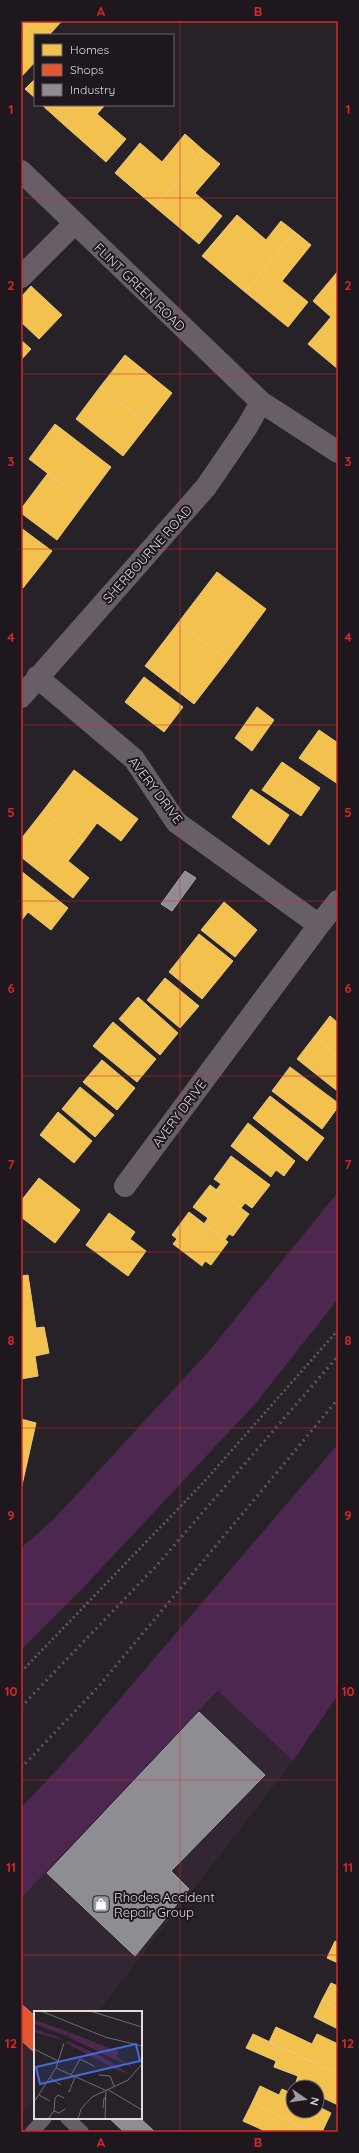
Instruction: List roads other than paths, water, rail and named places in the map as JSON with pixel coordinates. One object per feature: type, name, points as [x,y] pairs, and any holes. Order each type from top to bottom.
[{"type":"street","name":"FLINT GREEN ROAD","points":[[21,171],[74,224],[261,402],[338,452]]},
{"type":"street","points":[[21,278],[74,224]]},
{"type":"street","name":"SHERBOURNE ROAD","points":[[21,696],[206,487],[247,427],[261,402]]},
{"type":"street","name":"AVERY DRIVE","points":[[37,677],[134,759],[176,822],[319,925]]},
{"type":"street","name":"AVERY DRIVE","points":[[125,1186],[338,901]]},
{"type":"lane","points":[[32,2132],[44,2119]]},
{"type":"lane","points":[[68,2119],[82,2132]]},
{"type":"railway","points":[[21,1707],[158,1564],[338,1356]]},
{"type":"railway","points":[[21,1768],[99,1686],[338,1399]]},
{"type":"place","name":"Rhodes Accident Repair Group","points":[[101,1904]]}]
